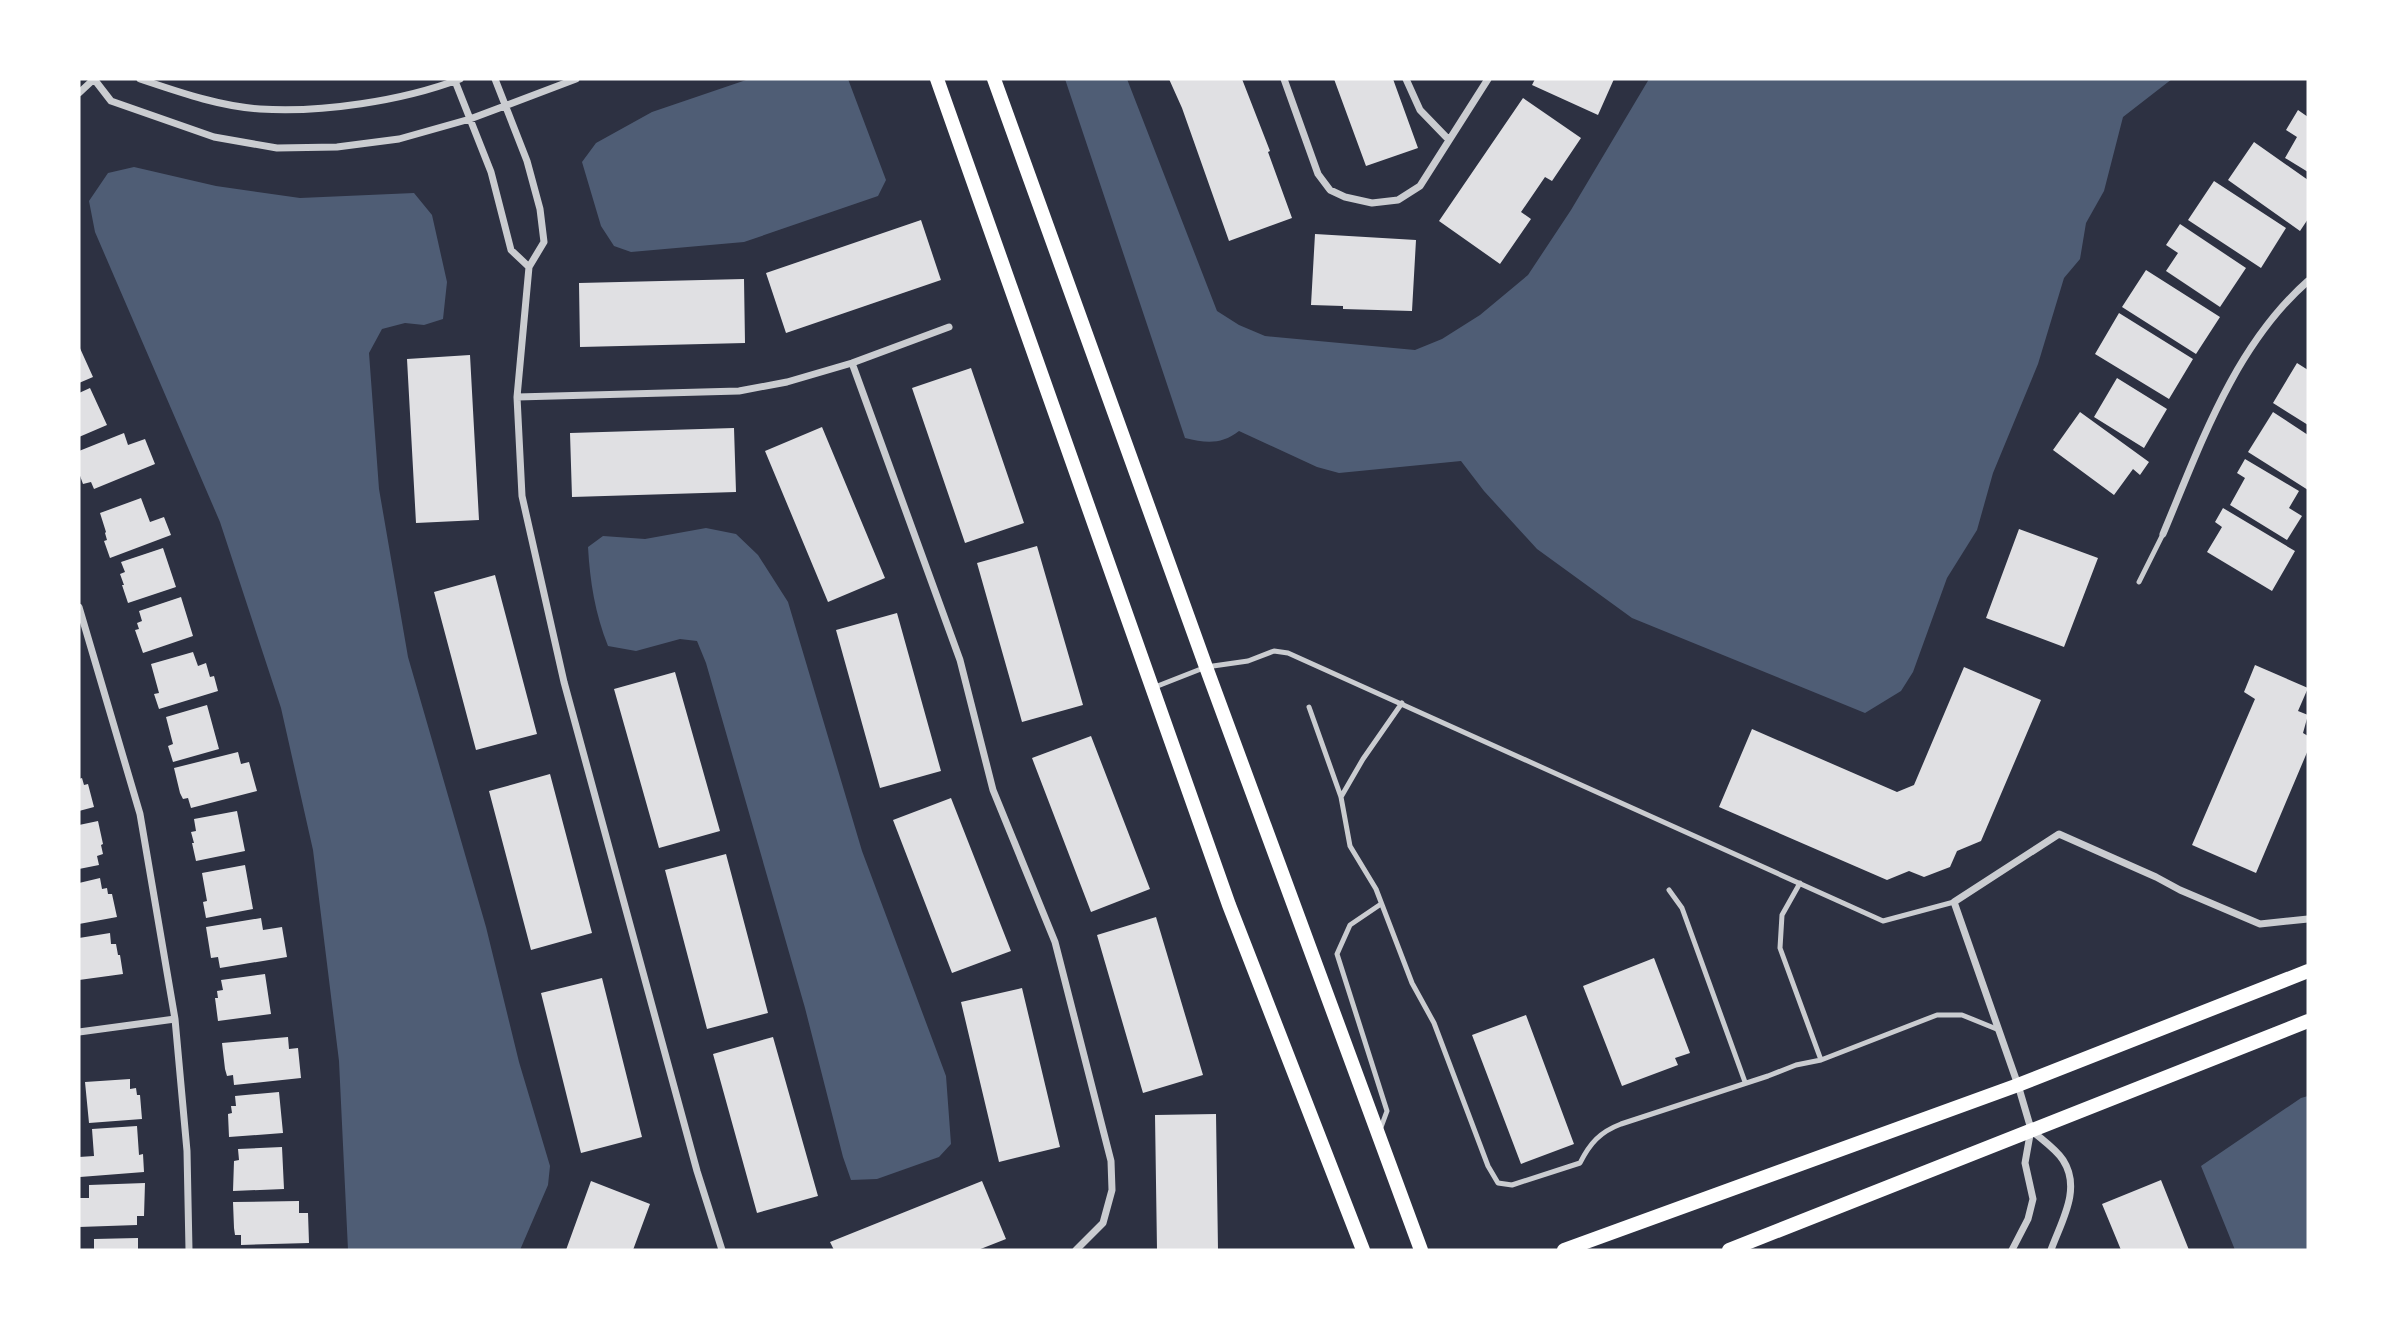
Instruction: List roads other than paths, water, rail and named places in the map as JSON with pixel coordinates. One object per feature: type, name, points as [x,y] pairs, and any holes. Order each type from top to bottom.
[{"type":"main road","points":[[937,79],[1229,905],[1363,1250]]},
{"type":"main road","points":[[994,79],[1206,667],[1421,1250]]},
{"type":"main road","points":[[1564,1250],[2018,1085],[2308,971]]},
{"type":"main road","points":[[1729,1250],[2308,1021]]},
{"type":"street","points":[[79,93],[94,79],[111,101],[214,137],[277,148],[337,147],[399,139],[470,119],[576,79]]},
{"type":"street","points":[[140,79],[196,98],[259,109],[319,108],[381,100],[457,80],[491,173],[511,250],[529,267]]},
{"type":"street","points":[[495,79],[527,161],[540,209],[544,242],[529,267],[517,397],[522,496],[564,682],[718,1249]]},
{"type":"street","points":[[1284,79],[1318,174],[1330,190],[1345,197],[1372,203],[1398,200],[1420,186],[1488,79]]},
{"type":"street","points":[[1406,79],[1420,110],[1449,140]]},
{"type":"street","points":[[2163,534],[2228,386],[2252,344],[2308,281]]},
{"type":"street","points":[[517,397],[739,391],[788,382],[852,363],[949,327]]},
{"type":"street","points":[[852,363],[960,660],[993,790],[1055,942],[1111,1161],[1112,1190],[1103,1223],[1076,1250]]},
{"type":"street","points":[[79,607],[139,814],[175,1019],[187,1151],[189,1250]]},
{"type":"street","points":[[2012,1250],[2028,1219],[2033,1199],[2025,1163],[2031,1129],[1954,902],[2059,834],[2260,924],[2308,919]]},
{"type":"street","points":[[79,1032],[175,1019]]},
{"type":"street","points":[[2031,1129],[2063,1160],[2072,1187],[2051,1250]]},
{"type":"lane","points":[[2140,582],[2163,534]]},
{"type":"lane","points":[[1152,688],[1206,667],[1248,661],[1273,651],[1287,653],[1883,921],[1954,902]]},
{"type":"lane","points":[[1341,797],[1363,759],[1402,704]]},
{"type":"lane","points":[[1309,707],[1341,797],[1350,846],[1376,889],[1412,983],[1434,1023],[1488,1166],[1497,1183],[1512,1185],[1580,1163],[1590,1144],[1607,1129],[1821,1059],[1937,1015],[1962,1015],[1999,1030]]},
{"type":"lane","points":[[1800,883],[1782,915],[1780,948],[1821,1059]]},
{"type":"lane","points":[[1669,890],[1682,908],[1745,1082]]},
{"type":"lane","points":[[1379,1132],[1387,1111],[1337,954],[1350,925],[1381,904]]},
{"type":"water","points":[[749,79],[848,79],[886,180],[878,196],[744,242],[631,252],[614,246],[601,226],[582,162],[596,143],[652,112]]},
{"type":"water","points":[[1065,79],[1127,79],[1217,311],[1239,325],[1265,336],[1415,350],[1442,339],[1480,315],[1528,275],[1571,210],[1649,79],[2172,79],[2123,117],[2104,191],[2086,223],[2080,259],[2064,278],[2038,364],[1993,473],[1977,530],[1947,578],[1913,672],[1901,691],[1865,713],[1632,618],[1537,549],[1484,491],[1461,461],[1339,473],[1317,467],[1239,431],[1226,439],[1213,442],[1185,438]]},
{"type":"water","points":[[134,167],[216,186],[300,198],[414,193],[432,215],[447,282],[443,319],[424,325],[405,323],[382,329],[369,353],[379,489],[408,657],[486,927],[519,1062],[550,1166],[548,1185],[520,1250],[348,1250],[339,1061],[313,850],[281,708],[220,522],[95,232],[89,201],[108,173]]},
{"type":"water","points":[[706,528],[736,534],[758,555],[788,602],[862,851],[946,1076],[951,1144],[939,1157],[877,1179],[851,1180],[843,1157],[805,1008],[706,663],[697,641],[680,639],[636,651],[608,646],[596,609],[588,547],[603,536],[645,539]]},
{"type":"water","points":[[2308,1096],[2308,1250],[2235,1250],[2201,1166],[2301,1098]]}]
